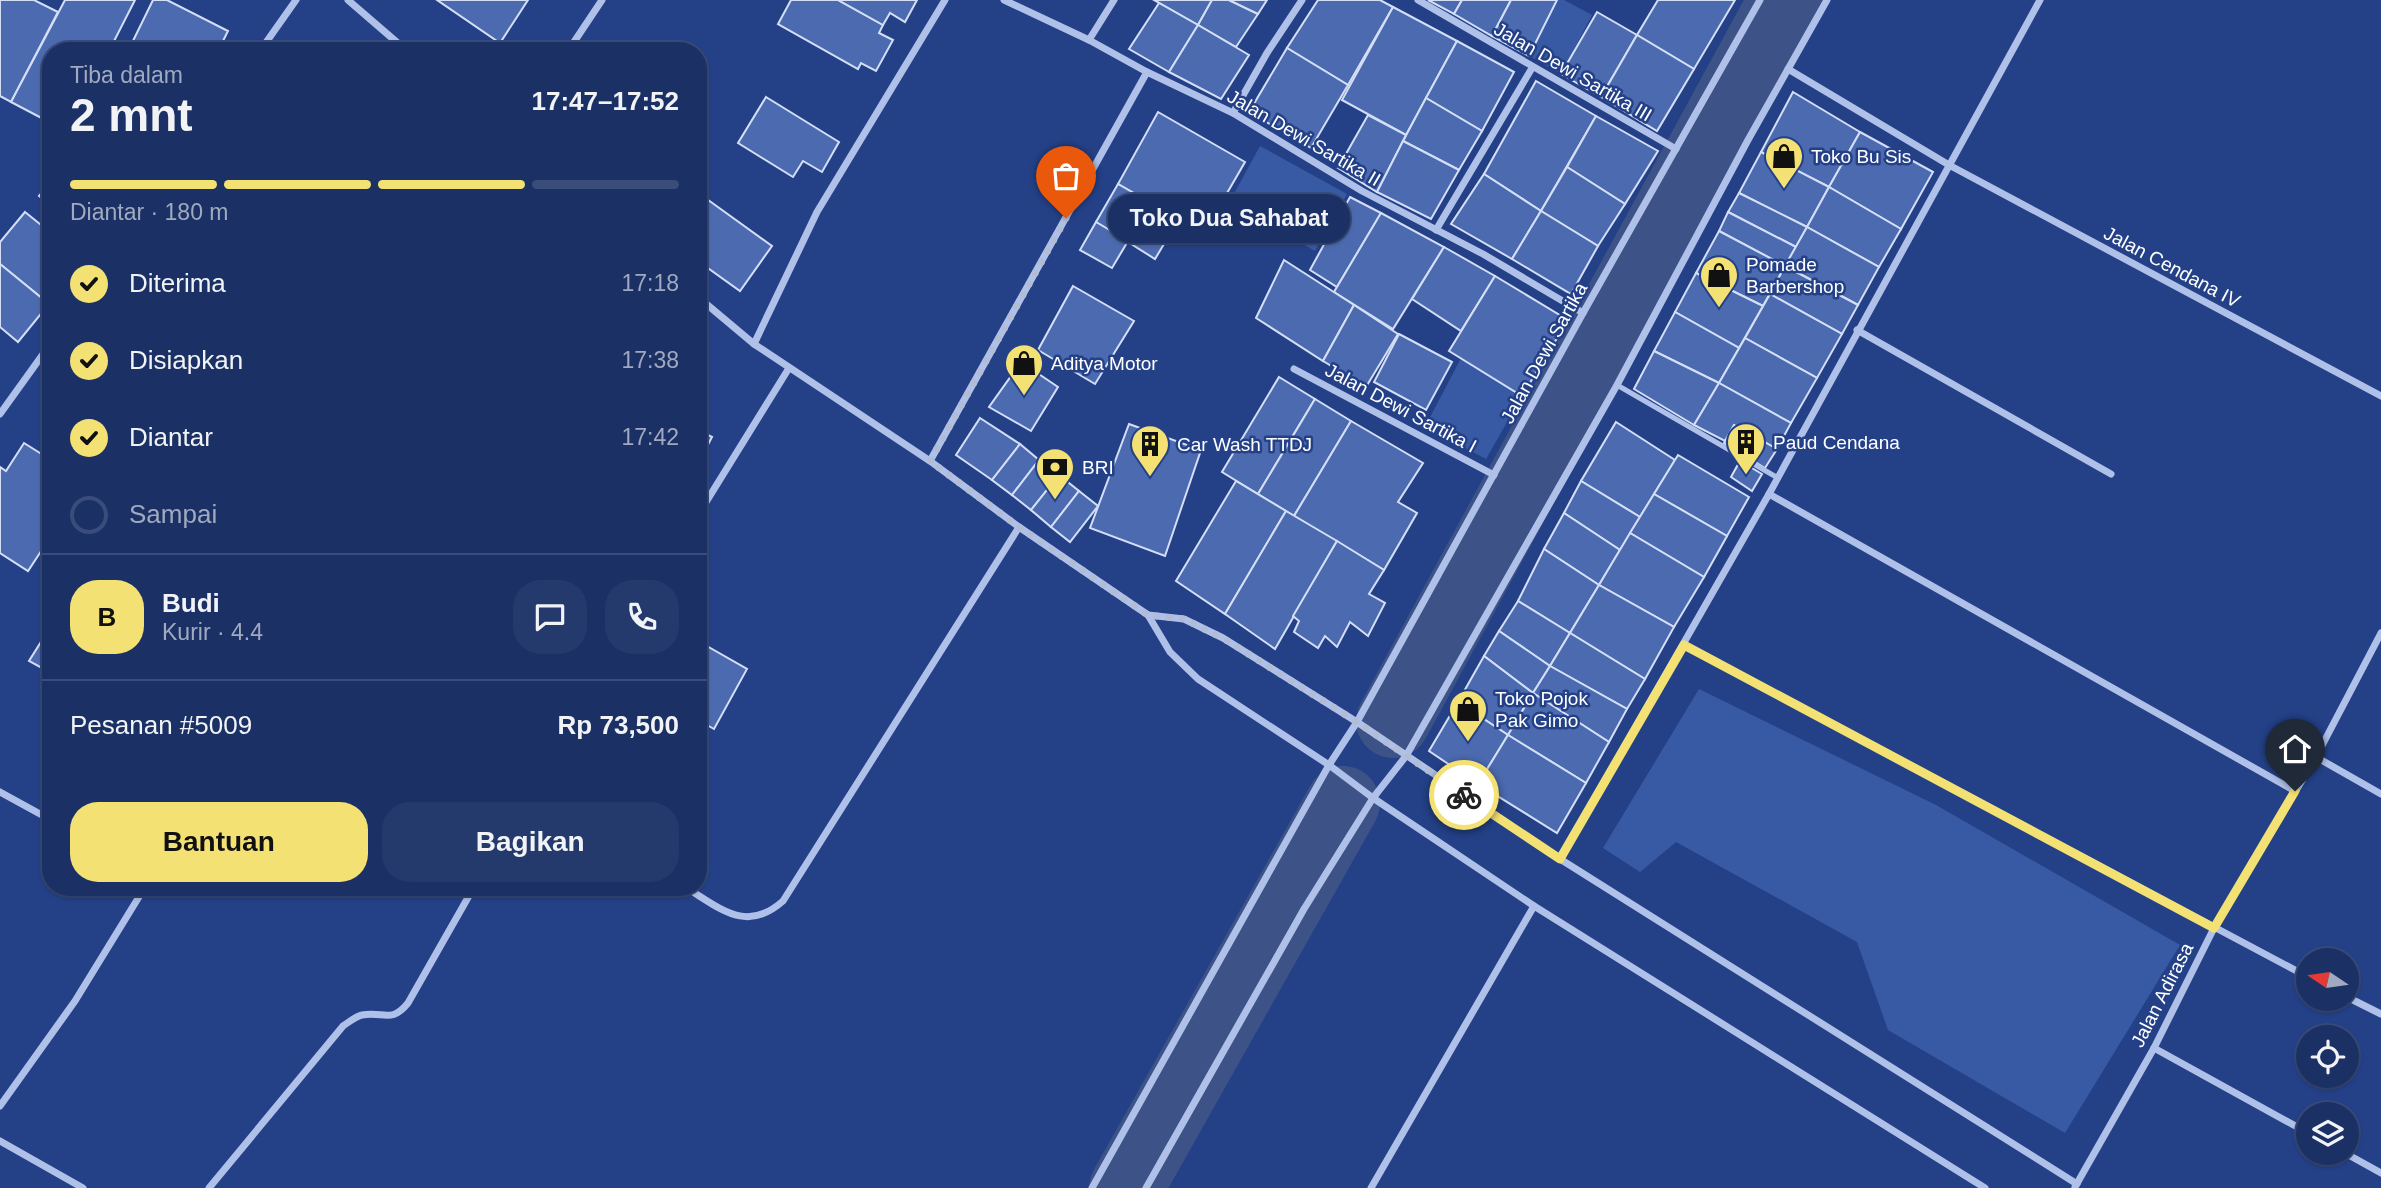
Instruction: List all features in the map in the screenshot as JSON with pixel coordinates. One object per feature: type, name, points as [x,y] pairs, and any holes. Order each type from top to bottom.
[{"type":"street","points":[[266,42],[296,0]]},
{"type":"street","points":[[348,0],[397,42]]},
{"type":"street","points":[[574,42],[602,0]]},
{"type":"street","points":[[754,344],[817,212],[945,0]]},
{"type":"street","name":"Jalan Dewi Sartika II","points":[[1004,0],[1233,113],[1363,191],[1583,313]]},
{"type":"street","points":[[1089,40],[1114,0]]},
{"type":"street","points":[[1233,113],[1267,53],[1302,0]]},
{"type":"street","name":"Jalan Dewi Sartika III","points":[[1418,0],[1676,149]]},
{"type":"street","name":"Jalan Dewi Sartika","points":[[1092,1188],[1329,765],[1357,722],[1760,0]]},
{"type":"street","points":[[1146,1188],[1304,909],[1373,798],[1406,756],[1617,385],[1827,0]]},
{"type":"street","points":[[1560,859],[1778,478],[2040,0]]},
{"type":"street","points":[[1436,230],[1532,68]]},
{"type":"street","name":"Jalan Cendana IV","points":[[1788,69],[1949,165],[2381,396]]},
{"type":"street","points":[[930,461],[1147,72]]},
{"type":"street","points":[[707,305],[754,344],[930,461],[1019,527],[1148,615],[1170,652],[1198,679],[1534,906],[1985,1188]]},
{"type":"street","points":[[1857,330],[2111,474]]},
{"type":"street","points":[[0,414],[42,356]]},
{"type":"street","points":[[707,500],[789,368]]},
{"type":"street","name":"Jalan Dewi Sartika I","points":[[1294,369],[1494,475]]},
{"type":"street","points":[[1769,494],[2295,791]]},
{"type":"street","points":[[700,896],[730,914],[749,917],[769,913],[783,901],[1019,527]]},
{"type":"street","points":[[1148,615],[1184,619],[1223,638],[1357,722],[1560,859],[2076,1186]]},
{"type":"street","name":"Jalan Adirasa","points":[[2076,1186],[2154,1048],[2214,928],[2316,757],[2381,633]]},
{"type":"street","points":[[1684,645],[2296,970]]},
{"type":"street","points":[[2316,757],[2381,794]]},
{"type":"street","points":[[0,792],[42,815]]},
{"type":"street","points":[[0,1106],[75,1001],[139,896]]},
{"type":"street","points":[[209,1188],[343,1026],[360,1015],[388,1017],[400,1014],[469,896]]},
{"type":"street","points":[[1371,1188],[1534,906]]},
{"type":"street","points":[[2359,1002],[2381,1014]]},
{"type":"street","points":[[2154,1048],[2296,1126]]},
{"type":"street","points":[[0,1141],[83,1188]]},
{"type":"street","points":[[2359,1161],[2381,1173]]},
{"type":"lane","points":[[1617,385],[1778,478]]},
{"type":"shaded area","points":[[1557,0],[1564,0],[1592,15],[1561,74],[1529,56]]},
{"type":"shaded area","points":[[1260,146],[1347,194],[1315,251],[1229,203]]},
{"type":"shaded area","points":[[1461,358],[1522,396],[1486,459],[1425,427]]},
{"type":"shaded area","points":[[1699,689],[1936,805],[2180,945],[2065,1133],[1888,1030],[1857,942],[1676,842],[1640,872],[1603,848]]},
{"type":"building","points":[[0,0],[34,0],[58,12],[11,102],[0,96]]},
{"type":"building","points":[[65,0],[135,0],[114,42],[43,42]]},
{"type":"building","points":[[153,0],[167,0],[228,31],[222,42],[132,42]]},
{"type":"building","points":[[437,0],[528,0],[499,42]]},
{"type":"building","points":[[791,0],[838,0],[883,25],[879,33],[893,40],[876,71],[861,63],[858,69],[778,24]]},
{"type":"building","points":[[838,0],[917,0],[905,22],[890,13],[883,25]]},
{"type":"building","points":[[1154,0],[1212,0],[1198,25]]},
{"type":"building","points":[[1212,0],[1229,0],[1258,14],[1236,47],[1198,25]]},
{"type":"building","points":[[1229,0],[1267,0],[1258,14]]},
{"type":"building","points":[[1318,0],[1380,0],[1393,7],[1348,85],[1287,48]]},
{"type":"building","points":[[1428,0],[1462,0],[1454,14]]},
{"type":"building","points":[[1462,0],[1511,0],[1492,36],[1454,14]]},
{"type":"building","points":[[1511,0],[1557,0],[1529,56],[1492,36]]},
{"type":"building","points":[[1658,0],[1735,0],[1694,69],[1637,35]]},
{"type":"building","points":[[1159,3],[1198,25],[1169,72],[1129,49]]},
{"type":"building","points":[[1393,7],[1457,41],[1406,135],[1342,100]]},
{"type":"building","points":[[1597,12],[1637,35],[1601,97],[1561,74]]},
{"type":"building","points":[[1198,25],[1249,55],[1221,99],[1169,72]]},
{"type":"building","points":[[1637,35],[1694,69],[1657,131],[1601,97]]},
{"type":"building","points":[[1457,41],[1514,72],[1482,131],[1426,98]]},
{"type":"building","points":[[42,43],[42,118],[11,102]]},
{"type":"building","points":[[1287,48],[1348,85],[1311,148],[1249,112]]},
{"type":"building","points":[[1536,81],[1596,116],[1541,211],[1484,174]]},
{"type":"building","points":[[1793,92],[1860,132],[1829,187],[1761,152]]},
{"type":"building","points":[[766,97],[839,142],[822,172],[803,161],[793,177],[738,143]]},
{"type":"building","points":[[1426,98],[1482,131],[1459,170],[1403,141]]},
{"type":"building","points":[[1158,112],[1245,162],[1204,233],[1118,184]]},
{"type":"building","points":[[1368,115],[1406,135],[1377,192],[1338,168]]},
{"type":"building","points":[[1596,116],[1658,151],[1625,204],[1567,167]]},
{"type":"building","points":[[1860,132],[1933,172],[1901,229],[1829,187]]},
{"type":"building","points":[[1403,141],[1459,170],[1431,219],[1377,192]]},
{"type":"building","name":"Toko Bu Sis","points":[[1761,152],[1829,187],[1807,227],[1739,193]]},
{"type":"building","points":[[1567,167],[1625,204],[1598,246],[1541,211]]},
{"type":"building","points":[[1484,174],[1541,211],[1512,259],[1451,224]]},
{"type":"building","points":[[1118,184],[1179,219],[1155,259],[1096,222]]},
{"type":"building","points":[[1829,187],[1901,229],[1879,267],[1807,227]]},
{"type":"building","points":[[1739,193],[1807,227],[1796,247],[1728,212]]},
{"type":"building","points":[[1350,197],[1381,213],[1337,287],[1310,270]]},
{"type":"building","points":[[707,199],[772,246],[740,291],[707,267]]},
{"type":"building","points":[[1541,211],[1598,246],[1571,294],[1512,259]]},
{"type":"building","points":[[25,212],[42,226],[42,298],[0,264],[0,242]]},
{"type":"building","points":[[1728,212],[1796,247],[1785,266],[1719,231]]},
{"type":"building","points":[[1381,213],[1444,247],[1393,329],[1334,292]]},
{"type":"building","points":[[1096,222],[1128,241],[1112,268],[1080,250]]},
{"type":"building","points":[[1807,227],[1879,267],[1858,305],[1785,266]]},
{"type":"building","points":[[1719,231],[1785,266],[1763,306],[1696,273]]},
{"type":"building","points":[[1444,247],[1495,276],[1461,331],[1412,299]]},
{"type":"building","points":[[1284,260],[1354,305],[1323,361],[1256,318]]},
{"type":"building","points":[[0,264],[42,298],[42,313],[18,342],[0,327]]},
{"type":"building","points":[[1785,266],[1858,305],[1842,334],[1770,294]]},
{"type":"building","name":"Pomade Barbershop","points":[[1696,273],[1763,306],[1739,348],[1675,312]]},
{"type":"building","points":[[1495,276],[1568,320],[1522,396],[1449,351]]},
{"type":"building","points":[[1073,286],[1134,321],[1095,384],[1038,350]]},
{"type":"building","points":[[1770,294],[1842,334],[1817,378],[1745,338]]},
{"type":"building","points":[[1354,305],[1398,334],[1366,387],[1323,361]]},
{"type":"building","points":[[1675,312],[1739,348],[1719,383],[1654,351]]},
{"type":"building","points":[[1399,334],[1452,362],[1426,410],[1374,382]]},
{"type":"building","points":[[1745,338],[1817,378],[1791,423],[1719,383]]},
{"type":"building","points":[[1654,351],[1719,383],[1694,425],[1634,389]]},
{"type":"building","name":"Aditya Motor","points":[[1021,362],[1058,387],[1031,431],[989,407]]},
{"type":"building","points":[[1279,377],[1315,399],[1258,494],[1222,472]]},
{"type":"building","points":[[1719,383],[1791,423],[1777,449],[1734,425],[1725,441],[1694,425]]},
{"type":"building","points":[[1315,399],[1351,421],[1294,516],[1258,494]]},
{"type":"building","points":[[980,418],[1020,444],[992,480],[956,455]]},
{"type":"building","points":[[1351,421],[1423,463],[1398,502],[1417,513],[1384,570],[1294,516]]},
{"type":"building","points":[[1616,422],[1675,460],[1640,517],[1581,481]]},
{"type":"building","name":"Car Wash TTDJ","points":[[1129,424],[1201,450],[1165,556],[1090,528]]},
{"type":"building","points":[[1734,425],[1777,449],[1765,468],[1724,443]]},
{"type":"building","points":[[24,443],[42,454],[42,550],[28,571],[0,553],[0,467],[6,471]]},
{"type":"building","points":[[1020,444],[1039,460],[1012,495],[992,480]]},
{"type":"building","points":[[1678,455],[1749,497],[1727,536],[1654,494]]},
{"type":"building","points":[[1039,460],[1059,475],[1031,510],[1012,495]]},
{"type":"building","name":"Paud Cendana","points":[[1740,461],[1762,474],[1752,491],[1731,477]]},
{"type":"building","name":"BRI","points":[[1059,475],[1079,491],[1051,527],[1031,510]]},
{"type":"building","points":[[1236,481],[1286,511],[1225,614],[1176,581]]},
{"type":"building","points":[[1581,481],[1640,517],[1620,550],[1564,513]]},
{"type":"building","points":[[1079,491],[1098,506],[1070,542],[1051,527]]},
{"type":"building","points":[[1654,494],[1727,536],[1704,577],[1630,533]]},
{"type":"building","points":[[1286,511],[1337,541],[1275,649],[1225,614]]},
{"type":"building","points":[[1564,513],[1620,550],[1599,585],[1544,549]]},
{"type":"building","points":[[1630,533],[1704,577],[1674,627],[1599,585]]},
{"type":"building","points":[[1337,541],[1384,570],[1369,594],[1385,603],[1368,636],[1350,622],[1337,647],[1325,636],[1318,648],[1294,632],[1299,621],[1293,616]]},
{"type":"building","points":[[1544,549],[1599,585],[1570,633],[1518,601]]},
{"type":"building","points":[[1599,585],[1674,627],[1645,679],[1570,633]]},
{"type":"building","points":[[1518,601],[1570,633],[1550,666],[1499,631]]},
{"type":"building","points":[[1499,631],[1550,666],[1533,693],[1484,656]]},
{"type":"building","points":[[1570,633],[1645,679],[1627,709],[1550,666]]},
{"type":"building","points":[[42,640],[42,668],[29,661]]},
{"type":"building","points":[[707,646],[747,669],[714,729],[707,725]]},
{"type":"building","points":[[1484,656],[1533,693],[1508,735],[1458,702]]},
{"type":"building","points":[[1550,666],[1627,709],[1609,742],[1533,693]]},
{"type":"building","points":[[1533,693],[1609,742],[1586,783],[1508,735]]},
{"type":"building","name":"Toko Pojok Pak Gimo","points":[[1458,702],[1508,735],[1478,784],[1429,751]]},
{"type":"building","points":[[1508,735],[1586,783],[1557,833],[1478,784]]},
{"type":"waterway","points":[[1393,721],[1786,0]]},
{"type":"waterway","points":[[1126,1188],[1343,803]]},
{"type":"way so far","points":[[1066,218],[930,461],[1019,527],[1148,615],[1184,619],[1223,638],[1357,722],[1464,795]]},
{"type":"place","name":"Toko Bu Sis","points":[[1784,190]]},
{"type":"place","name":"Toko Dua Sahabat","points":[[1066,218]]},
{"type":"place","name":"Pomade Barbershop","points":[[1719,309]]},
{"type":"place","name":"Aditya Motor","points":[[1024,397]]},
{"type":"place","name":"Paud Cendana","points":[[1746,476]]},
{"type":"place","name":"Car Wash TTDJ","points":[[1150,478]]},
{"type":"place","name":"BRI","points":[[1055,501]]},
{"type":"place","name":"Toko Pojok Pak Gimo","points":[[1468,743]]},
{"type":"route","points":[[1464,795],[1560,859],[1684,645],[2214,928],[2295,791]]}]
